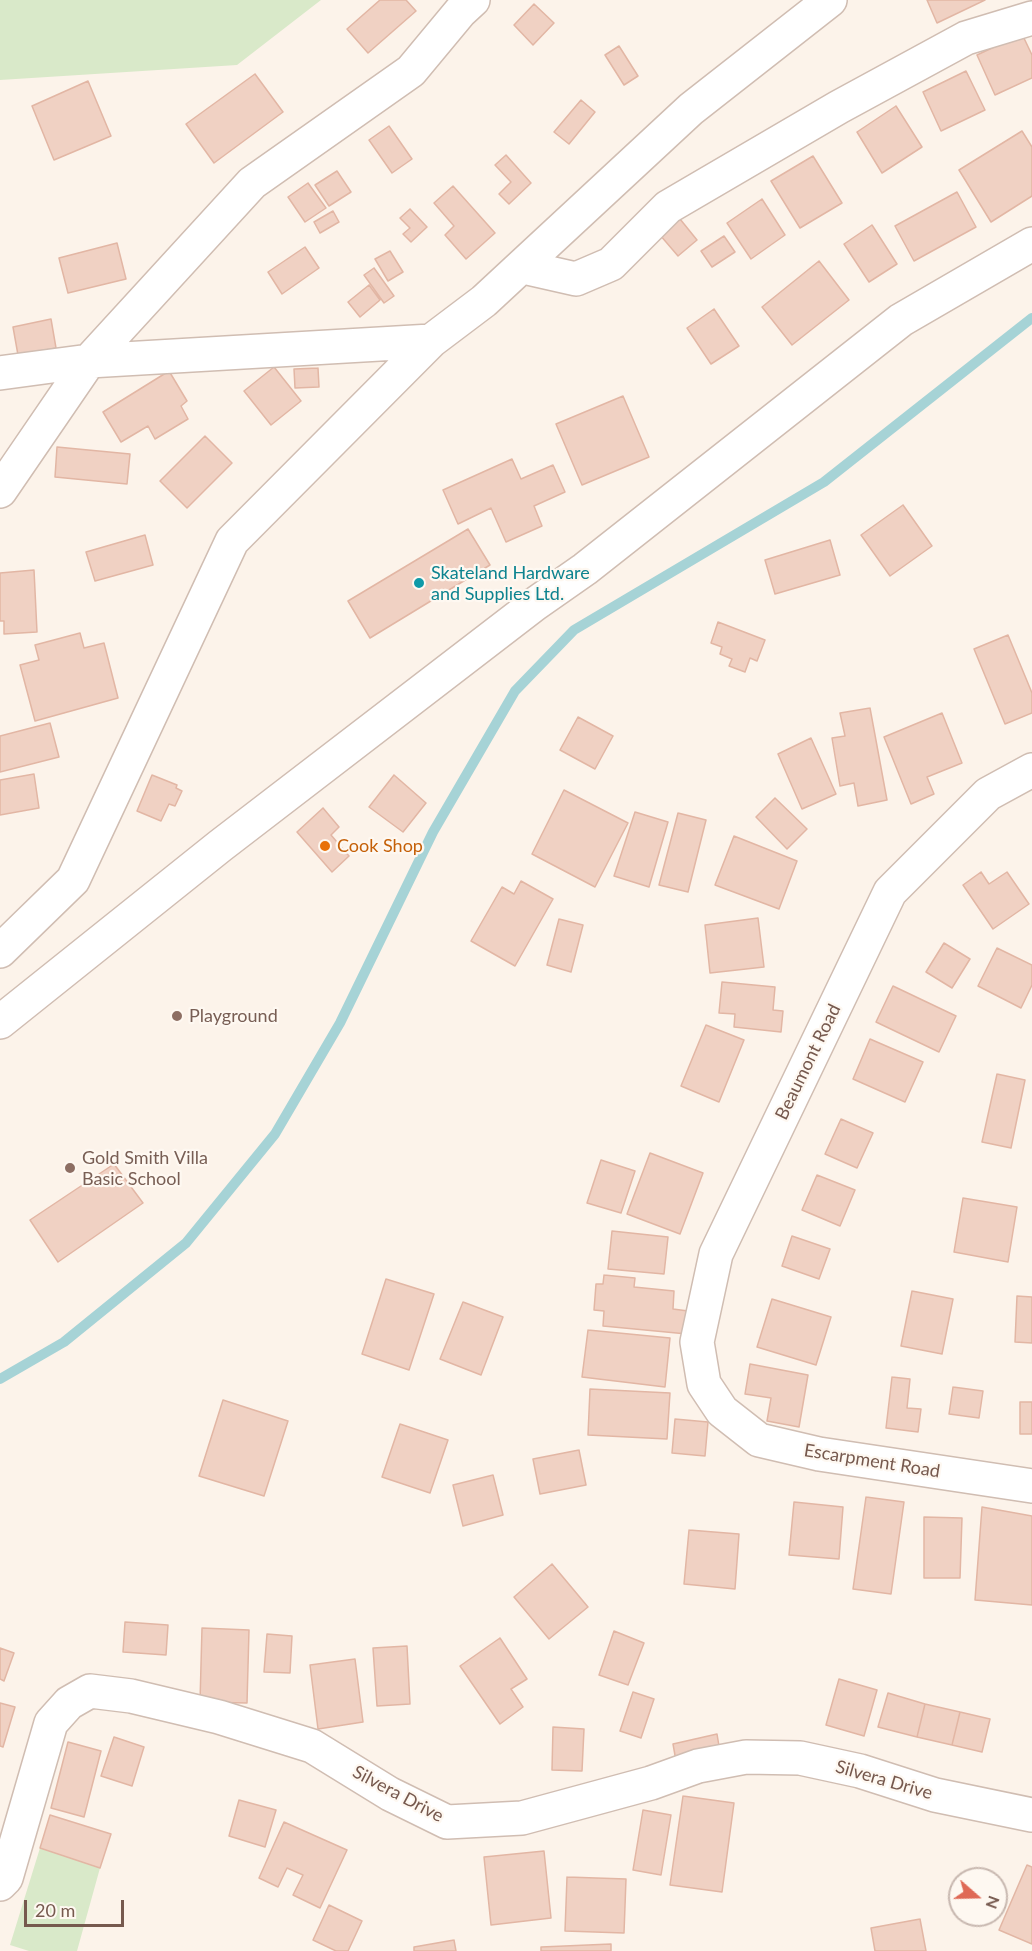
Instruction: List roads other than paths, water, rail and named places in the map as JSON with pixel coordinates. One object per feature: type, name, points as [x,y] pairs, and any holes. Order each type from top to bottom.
[{"type":"street","points":[[0,491],[88,361],[252,183],[411,71],[460,12],[473,0]]},
{"type":"street","points":[[0,951],[73,880],[232,542],[431,341],[484,302],[691,109],[830,0]]},
{"type":"street","points":[[523,267],[576,279],[611,264],[668,207],[838,107],[966,38],[1032,18]]},
{"type":"street","points":[[0,1022],[220,846],[535,604],[585,569],[901,320],[1032,244]]},
{"type":"street","points":[[0,373],[88,361],[431,341]]},
{"type":"street","name":"Beaumont Road","points":[[722,1411],[704,1384],[697,1342],[716,1254],[890,892],[988,794],[1032,771]]},
{"type":"street","name":"Escarpment Road","points":[[722,1411],[759,1440],[819,1454],[1032,1486]]},
{"type":"street","name":"Silvera Drive","points":[[0,1884],[6,1878],[51,1723],[69,1703],[90,1691],[131,1696],[219,1717],[312,1746],[390,1794],[447,1822],[522,1818],[651,1783],[698,1766],[746,1757],[800,1758],[860,1771],[935,1795],[1032,1815]]},
{"type":"waterway","points":[[0,1379],[64,1342],[186,1243],[275,1134],[340,1023],[433,832],[515,691],[574,630],[824,482],[1032,318]]},
{"type":"place","name":"Skateland Hardware and Supplies Ltd.","points":[[419,583]]},
{"type":"place","name":"Cook Shop","points":[[325,846]]},
{"type":"place","name":"Playground","points":[[177,1016]]},
{"type":"place","name":"Gold Smith Villa Basic School","points":[[70,1168]]}]
